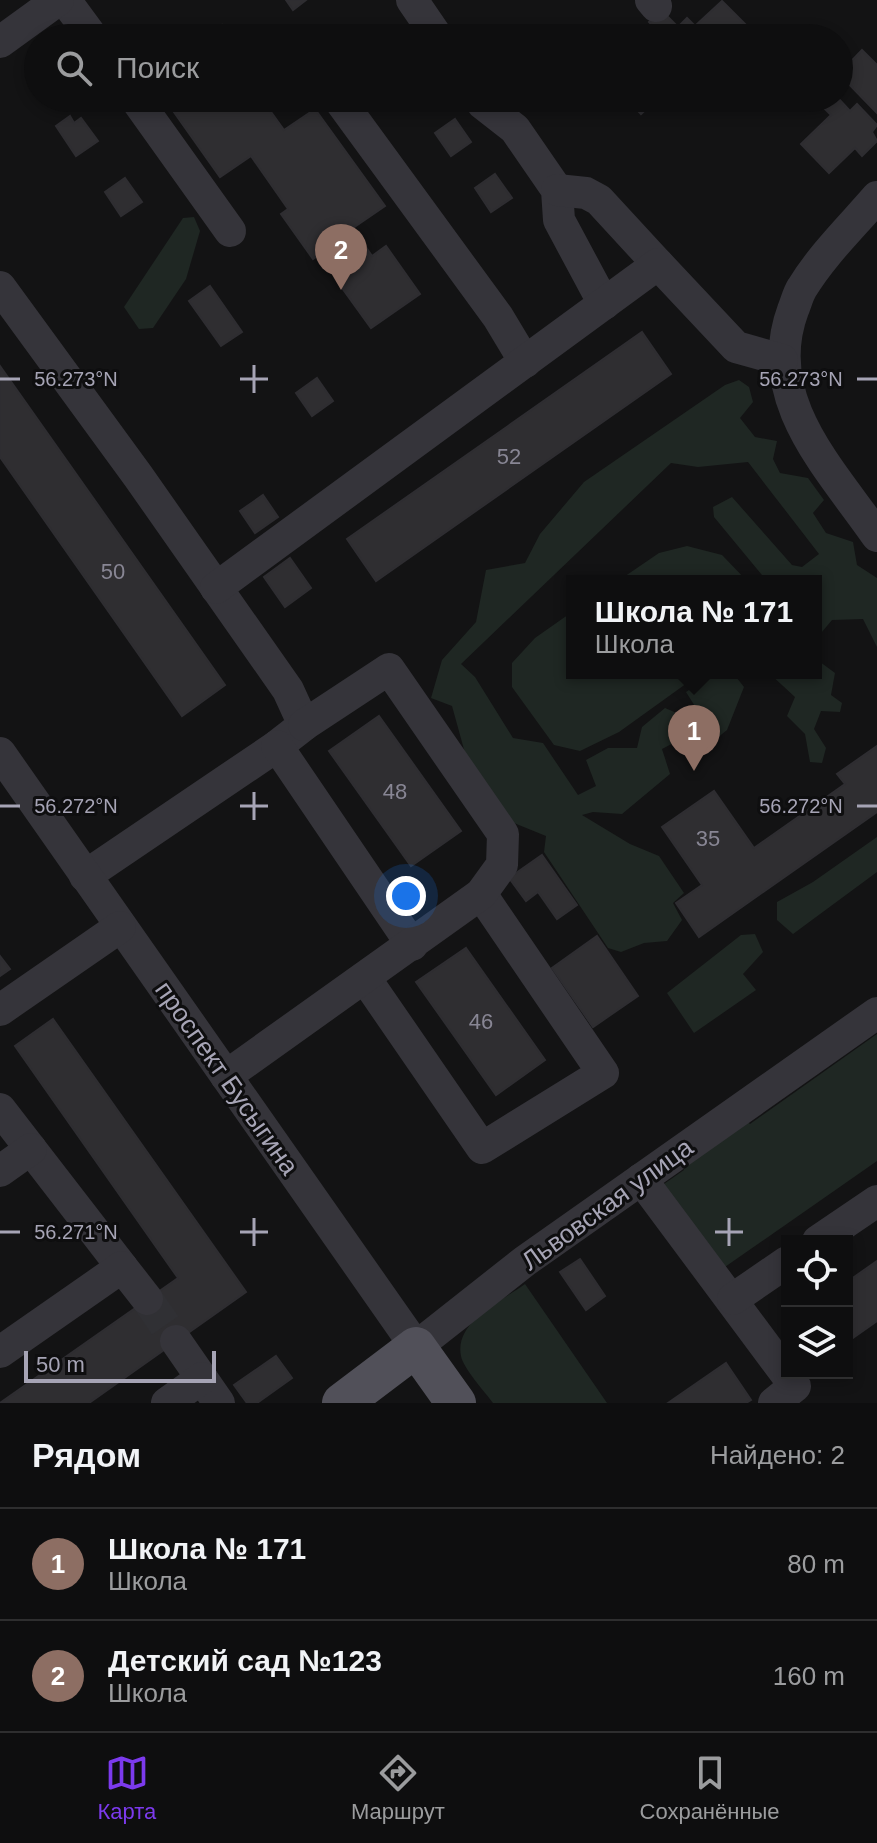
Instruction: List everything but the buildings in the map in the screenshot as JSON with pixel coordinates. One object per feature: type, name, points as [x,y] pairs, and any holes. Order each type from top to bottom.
[{"type":"main road","name":"Львовская улица","points":[[342,1403],[416,1347]]},
{"type":"main road","name":"проспект Бусыгина","points":[[416,1347],[456,1403]]},
{"type":"street","points":[[25,24],[58,0]]},
{"type":"street","points":[[65,0],[83,24]]},
{"type":"street","points":[[412,0],[428,24]]},
{"type":"street","points":[[0,42],[24,25]]},
{"type":"street","points":[[145,112],[230,231]]},
{"type":"street","points":[[348,112],[498,317],[525,362]]},
{"type":"street","points":[[493,112],[515,129],[557,190],[559,220],[604,304]]},
{"type":"street","points":[[557,190],[586,193],[599,200],[736,347],[782,360]]},
{"type":"street","points":[[877,197],[800,290],[787,325],[782,360],[790,399],[803,430],[877,536]]},
{"type":"street","points":[[216,588],[658,264]]},
{"type":"street","points":[[0,287],[288,690],[304,725]]},
{"type":"street","points":[[85,876],[389,669],[503,834],[502,865],[481,894],[226,1076]]},
{"type":"street","points":[[277,746],[412,945]]},
{"type":"street","name":"проспект Бусыгина","points":[[0,753],[416,1347]]},
{"type":"street","points":[[365,978],[482,1148],[603,1073],[481,894]]},
{"type":"street","points":[[0,1010],[120,927]]},
{"type":"street","name":"Львовская улица","points":[[416,1347],[525,1261],[877,1013]]},
{"type":"street","points":[[0,1109],[147,1299]]},
{"type":"street","points":[[0,1171],[31,1149]]},
{"type":"street","points":[[641,1179],[795,1386],[774,1403]]},
{"type":"street","points":[[827,1235],[877,1201]]},
{"type":"street","points":[[733,1299],[781,1266]]},
{"type":"street","points":[[0,1352],[122,1267]]},
{"type":"street","points":[[167,1403],[211,1391],[176,1341]]},
{"type":"shaded area","points":[[194,217],[200,231],[186,279],[153,328],[139,329],[124,307],[183,218]]},
{"type":"shaded area","points":[[739,380],[749,387],[753,402],[740,418],[755,437],[777,441],[773,459],[780,473],[808,478],[824,500],[813,513],[826,533],[853,542],[857,565],[877,578],[877,647],[863,619],[832,620],[822,632],[822,575],[762,575],[714,517],[713,507],[732,497],[792,565],[802,567],[819,554],[748,462],[698,467],[671,463],[461,664],[475,677],[513,738],[543,743],[578,795],[596,786],[586,760],[608,748],[637,748],[642,727],[665,708],[686,717],[698,711],[686,692],[705,679],[738,679],[744,687],[727,730],[706,747],[681,739],[662,749],[670,774],[622,814],[593,812],[582,815],[630,844],[659,856],[684,893],[673,903],[682,920],[667,941],[644,943],[621,952],[608,948],[544,852],[546,836],[509,821],[465,753],[452,706],[431,698],[442,660],[476,622],[486,570],[525,563],[540,534],[584,482],[725,385]]},
{"type":"shaded area","points":[[687,546],[722,555],[741,575],[627,575],[659,553]]},
{"type":"shaded area","points":[[566,616],[566,679],[693,679],[619,732],[580,751],[554,745],[512,687],[512,663],[535,638]]},
{"type":"shaded area","points":[[822,663],[835,673],[831,695],[842,703],[840,712],[821,711],[814,729],[826,748],[822,763],[810,762],[805,734],[787,716],[795,697],[776,679],[822,679]]},
{"type":"shaded area","points":[[877,837],[877,872],[793,934],[777,920],[777,902],[813,882]]},
{"type":"shaded area","points":[[755,934],[763,952],[743,974],[756,990],[694,1033],[667,993],[741,935]]},
{"type":"shaded area","points":[[877,1034],[877,1161],[722,1269],[661,1186],[684,1170],[679,1160],[741,1117],[750,1124]]},
{"type":"shaded area","points":[[525,1284],[607,1403],[493,1403],[470,1373],[461,1356],[465,1332],[482,1313]]},
{"type":"tunnel","points":[[147,1299],[176,1341]]},
{"type":"place","name":"Детский сад №123","points":[[341,290]]},
{"type":"place","name":"Школа № 171","points":[[694,771]]}]
